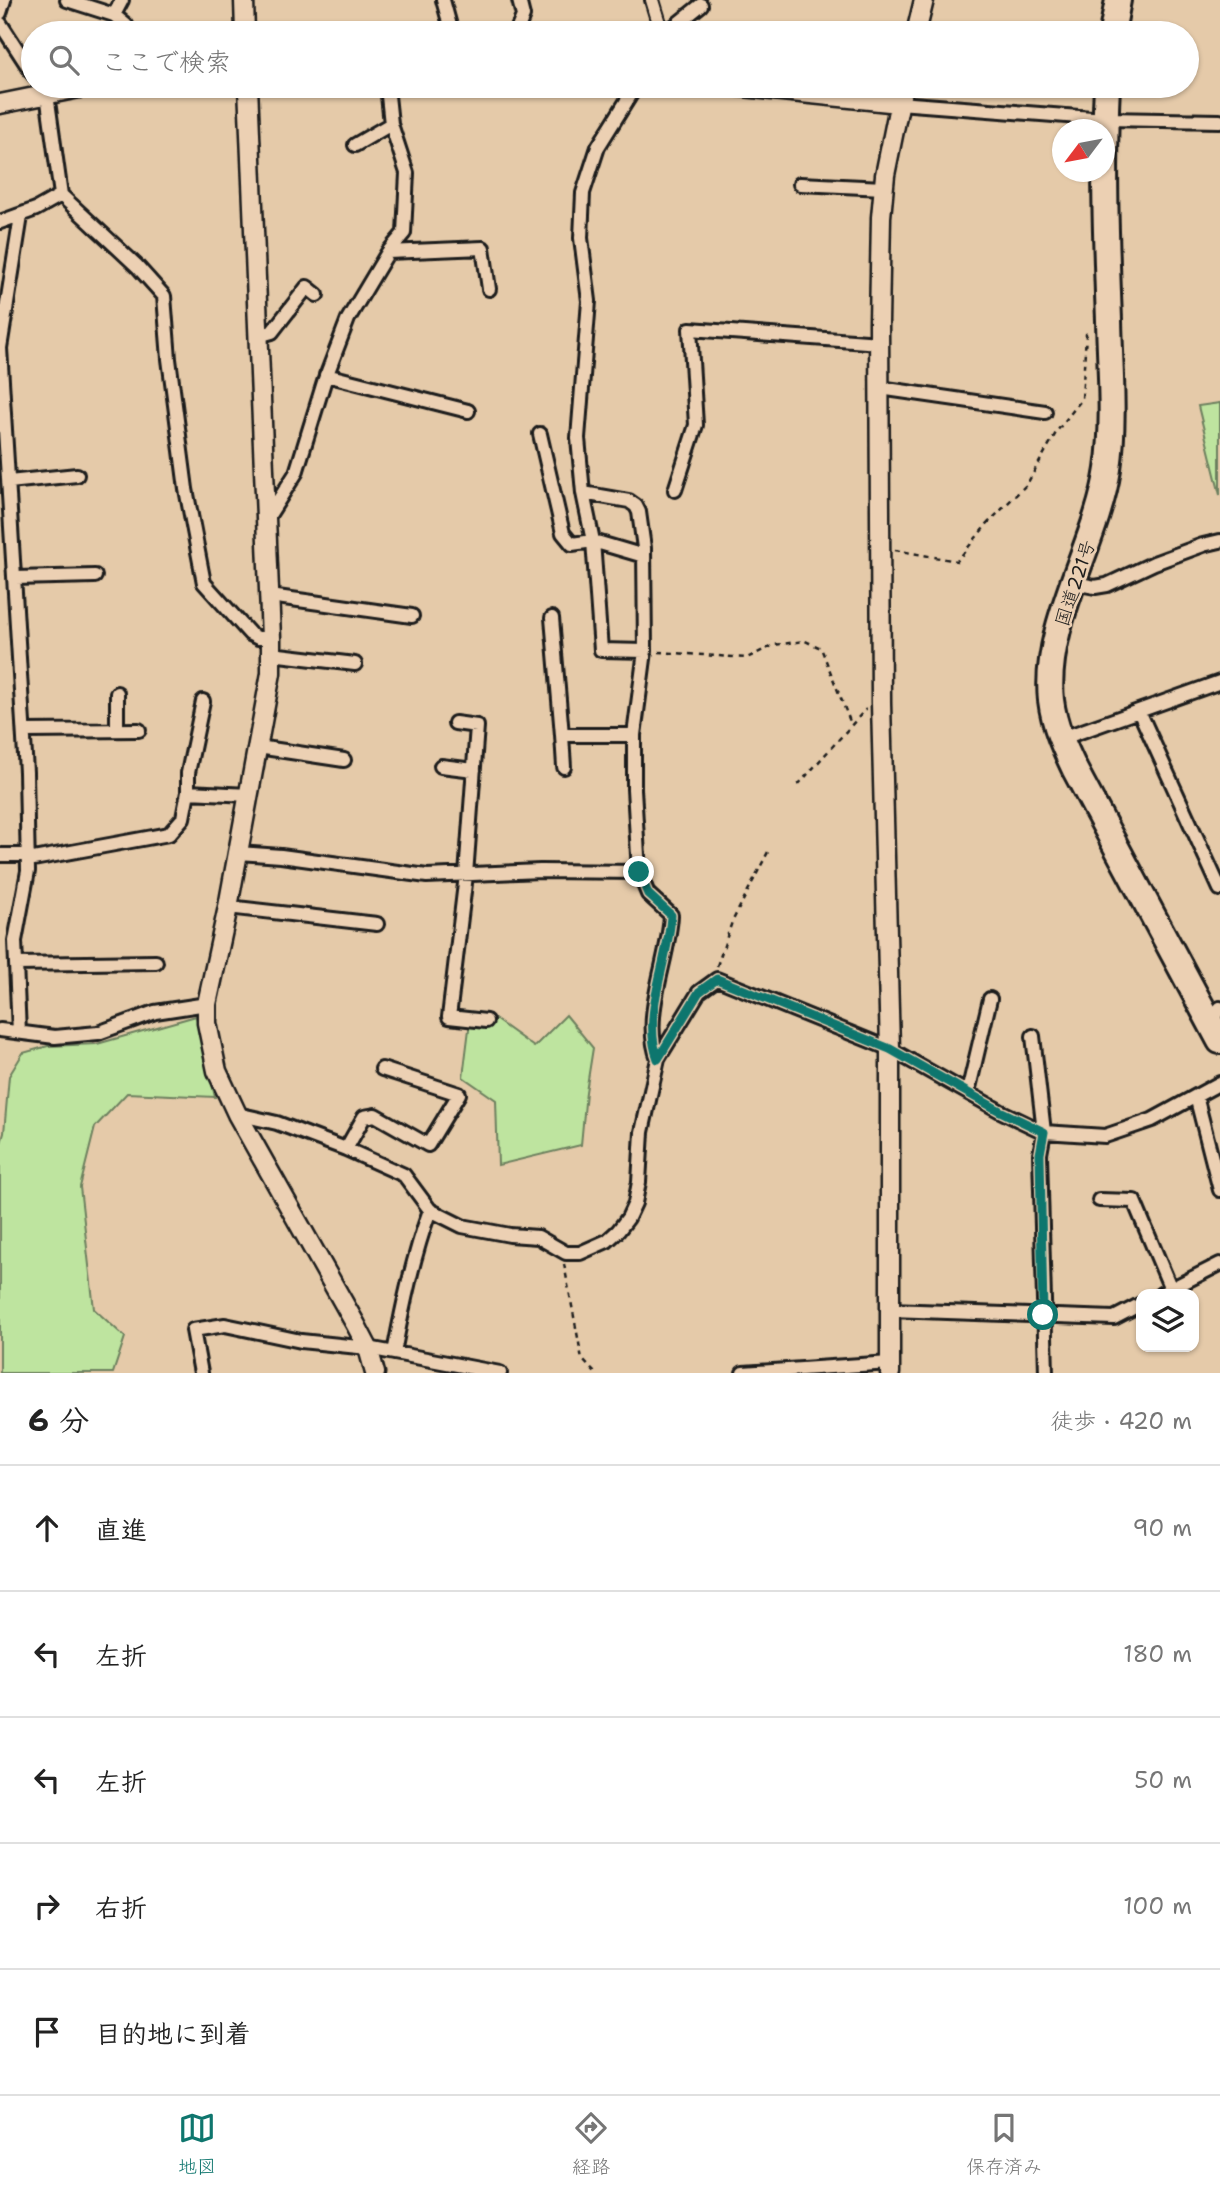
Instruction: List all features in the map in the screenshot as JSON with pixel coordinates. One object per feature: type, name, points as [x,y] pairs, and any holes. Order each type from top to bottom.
[{"type":"highway","points":[[1114,21],[1118,0]]},
{"type":"highway","name":"国道221号","points":[[1105,119],[1106,98]]},
{"type":"highway","name":"国道221号","points":[[1104,182],[1112,417],[1108,468],[1100,509],[1061,622],[1052,659],[1051,699],[1060,739],[1217,1024]]},
{"type":"street","points":[[0,13],[4,0]]},
{"type":"street","points":[[114,15],[122,0]]},
{"type":"street","points":[[244,0],[245,21]]},
{"type":"street","points":[[443,0],[449,21]]},
{"type":"street","points":[[519,0],[523,16],[521,21]]},
{"type":"street","points":[[652,0],[660,21]]},
{"type":"street","points":[[919,21],[924,0]]},
{"type":"street","points":[[72,1],[114,15],[121,21]]},
{"type":"street","points":[[680,21],[701,5]]},
{"type":"street","points":[[0,23],[21,55]]},
{"type":"street","points":[[0,104],[21,97]]},
{"type":"street","points":[[45,98],[61,195],[137,266],[164,296],[169,359],[186,489],[204,583],[250,634],[271,646],[355,664]]},
{"type":"street","points":[[248,98],[271,673],[228,908],[207,1004],[207,1023],[218,1071],[237,1114],[368,1348],[376,1373]]},
{"type":"street","points":[[266,520],[296,473],[326,375],[348,319],[388,253],[404,233],[407,173],[391,124],[388,98]]},
{"type":"street","points":[[629,98],[598,147],[583,192],[581,238],[589,302],[578,438],[583,493],[593,541],[601,650],[645,651]]},
{"type":"street","points":[[743,1373],[890,1368],[890,1049],[881,693],[881,217],[900,98]]},
{"type":"street","points":[[934,98],[1105,119]]},
{"type":"street","points":[[1115,119],[1220,121]]},
{"type":"street","points":[[355,145],[391,124]]},
{"type":"street","points":[[800,184],[884,188]]},
{"type":"street","points":[[0,222],[21,216],[61,195]]},
{"type":"street","points":[[19,1031],[15,941],[28,871],[28,857],[15,578],[6,525],[9,482],[0,348],[6,272],[21,216]]},
{"type":"street","points":[[388,253],[483,248],[489,289]]},
{"type":"street","points":[[258,336],[272,332],[307,287],[317,295]]},
{"type":"street","points":[[675,490],[695,425],[690,329],[880,343]]},
{"type":"street","points":[[326,375],[468,411]]},
{"type":"street","points":[[880,388],[1045,412]]},
{"type":"street","points":[[540,434],[563,533],[572,544],[593,541],[644,556]]},
{"type":"street","points":[[9,482],[77,475]]},
{"type":"street","points":[[583,493],[629,501],[639,512],[644,556],[645,651],[634,734],[639,872],[648,894],[671,915],[670,937],[656,996],[652,1044],[658,1059]]},
{"type":"street","points":[[1074,583],[1095,587],[1107,585],[1154,563],[1220,541]]},
{"type":"street","points":[[15,578],[95,576]]},
{"type":"street","points":[[270,596],[412,616]]},
{"type":"street","points":[[552,618],[564,767]]},
{"type":"street","points":[[1060,739],[1220,682]]},
{"type":"street","points":[[117,693],[117,730]]},
{"type":"street","points":[[0,855],[28,857],[169,834],[183,818],[188,773],[203,701]]},
{"type":"street","points":[[1139,711],[1220,889]]},
{"type":"street","points":[[455,723],[477,726],[466,874],[449,1017],[486,1021]]},
{"type":"street","points":[[24,732],[139,730]]},
{"type":"street","points":[[562,735],[634,734]]},
{"type":"street","points":[[258,747],[344,760]]},
{"type":"street","points":[[441,766],[474,770]]},
{"type":"street","points":[[188,792],[249,795]]},
{"type":"street","points":[[238,853],[281,856],[427,876],[540,871],[639,872]]},
{"type":"street","points":[[228,908],[377,924]]},
{"type":"street","points":[[16,964],[156,962]]},
{"type":"street","points":[[237,1114],[277,1124],[346,1149],[404,1175],[430,1210],[462,1226],[538,1237],[562,1251],[580,1253],[607,1241],[628,1218],[635,1203],[639,1182],[642,1132],[658,1059],[688,1006],[699,992],[717,979],[890,1049],[1044,1132],[1105,1136],[1152,1120],[1220,1083]]},
{"type":"street","points":[[968,1092],[990,999]]},
{"type":"street","points":[[0,1030],[55,1037],[98,1033],[155,1012],[207,1004]]},
{"type":"street","points":[[1034,1036],[1044,1132],[1040,1154],[1046,1373]]},
{"type":"street","points":[[346,1149],[364,1117],[375,1115],[428,1145],[459,1094],[382,1069]]},
{"type":"street","points":[[1196,1096],[1220,1190]]},
{"type":"street","points":[[1098,1200],[1134,1202],[1165,1289]]},
{"type":"street","points":[[394,1353],[405,1294],[430,1210]]},
{"type":"street","points":[[1172,1289],[1220,1264]]},
{"type":"street","points":[[890,1311],[1114,1318],[1136,1307]]},
{"type":"street","points":[[201,1373],[193,1330],[225,1325],[301,1341],[368,1348],[500,1373]]},
{"type":"path","points":[[881,547],[957,561],[988,523],[1027,484],[1057,431],[1082,399],[1086,334],[1109,329]]},
{"type":"path","points":[[645,651],[747,658],[774,645],[805,641],[821,648],[851,724]]},
{"type":"path","points":[[799,786],[881,693]]},
{"type":"path","points":[[711,982],[732,922],[769,850]]},
{"type":"path","points":[[562,1251],[582,1359],[595,1373]]},
{"type":"green space","points":[[1220,403],[1220,495],[1198,406]]},
{"type":"green space","points":[[566,1015],[593,1048],[581,1145],[498,1165],[496,1100],[463,1077],[470,1021],[492,1017],[534,1047]]},
{"type":"green space","points":[[196,1016],[215,1097],[127,1093],[95,1127],[80,1187],[94,1309],[125,1337],[113,1373],[0,1373],[0,1146],[4,1133],[9,1076],[23,1053],[48,1046],[97,1044]]},
{"type":"route","points":[[639,872],[648,894],[671,915],[670,937],[656,996],[652,1044],[658,1059],[688,1006],[699,992],[717,979],[890,1049],[1000,1111],[1044,1132],[1040,1154],[1043,1315]]}]
